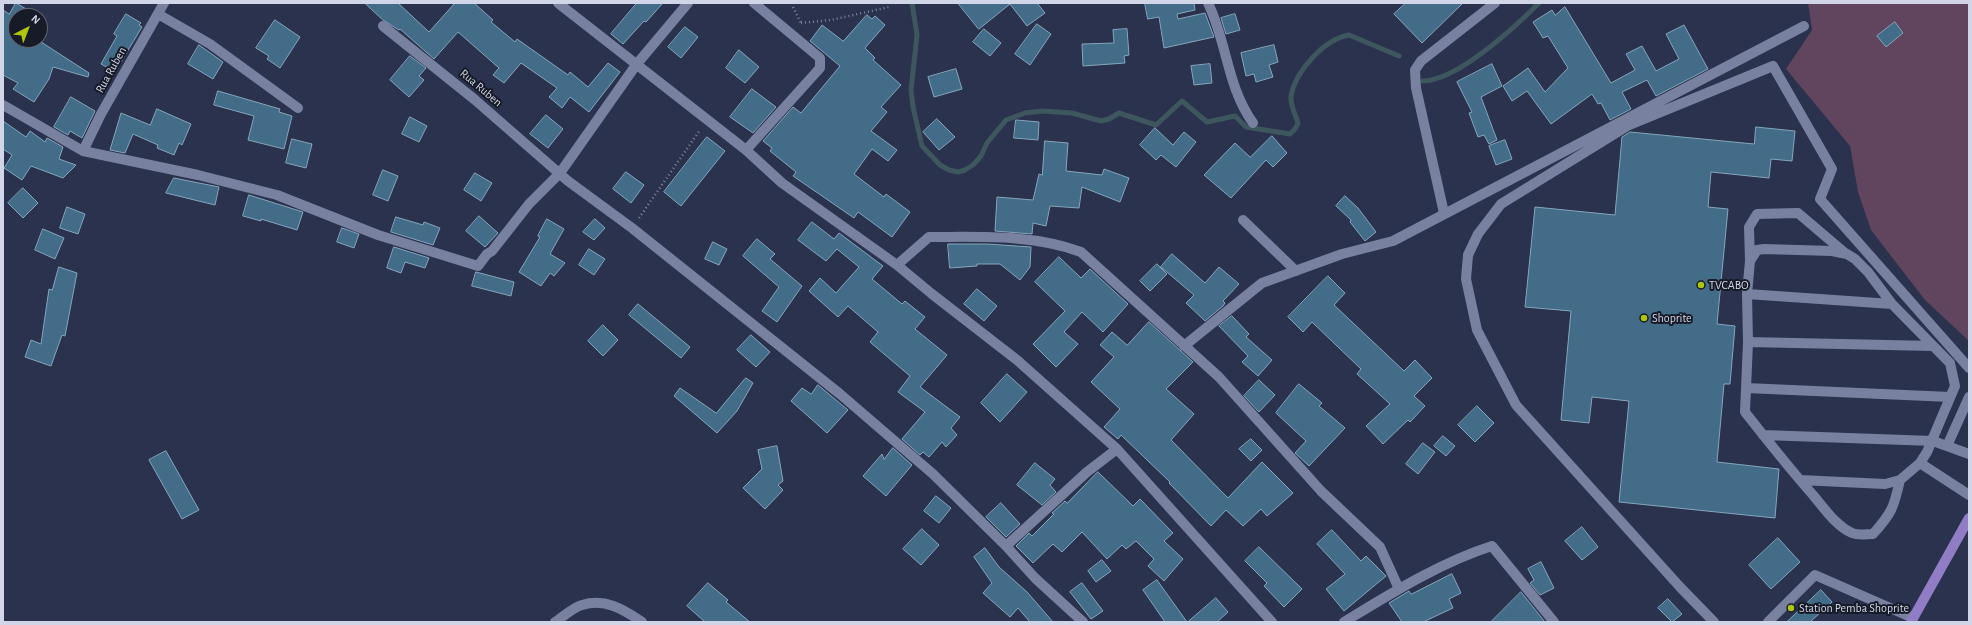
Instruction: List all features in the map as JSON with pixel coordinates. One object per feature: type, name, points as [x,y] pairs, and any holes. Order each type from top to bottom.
[{"type":"main road","points":[[1912,620],[1969,518]]},
{"type":"street","name":"Rua Ruben","points":[[83,151],[101,114],[164,3]]},
{"type":"street","points":[[558,3],[746,150],[782,183],[897,264],[932,294],[1017,360],[1116,449],[1272,622]]},
{"type":"street","points":[[3,104],[83,151],[198,175],[277,196],[378,235],[478,266],[487,254],[492,251],[529,204],[560,173],[636,65],[688,3]]},
{"type":"street","points":[[746,150],[820,68],[820,58],[754,3]]},
{"type":"street","points":[[1208,3],[1216,21],[1233,84],[1245,111],[1253,123]]},
{"type":"street","points":[[1444,213],[1416,88],[1415,70],[1421,61],[1495,3]]},
{"type":"street","points":[[158,14],[210,44],[298,108]]},
{"type":"street","name":"Rua Ruben","points":[[383,26],[474,99],[596,202],[632,228],[840,394],[933,474],[1006,546],[1035,578],[1084,622]]},
{"type":"street","points":[[1184,346],[1262,284],[1342,254],[1393,241],[1804,26]]},
{"type":"street","points":[[1714,622],[1680,587],[1516,405],[1476,330],[1466,279],[1468,255],[1478,234],[1501,204],[1629,125],[1773,66],[1832,169],[1820,199],[1969,368]]},
{"type":"street","points":[[1800,480],[1885,484],[1900,480],[1920,463],[1933,441],[1955,386],[1950,363],[1892,304],[1868,272],[1798,213],[1757,214],[1749,227],[1750,261],[1747,294],[1748,342],[1745,412],[1800,480],[1833,519],[1851,532],[1860,535],[1873,534],[1892,512],[1900,480]]},
{"type":"street","points":[[1243,220],[1296,271]]},
{"type":"street","points":[[897,264],[929,237],[1003,238],[1062,245],[1081,252],[1219,377],[1321,492],[1380,547],[1399,588]]},
{"type":"street","points":[[1750,261],[1757,250],[1764,249],[1832,251],[1847,254]]},
{"type":"street","points":[[1747,294],[1892,304]]},
{"type":"street","points":[[1748,342],[1933,346]]},
{"type":"street","points":[[1746,388],[1950,397]]},
{"type":"street","points":[[1947,446],[1969,397]]},
{"type":"street","points":[[1763,435],[1933,441],[1969,454]]},
{"type":"street","points":[[1006,546],[1087,472],[1116,449]]},
{"type":"street","points":[[1920,463],[1969,494]]},
{"type":"street","points":[[1344,622],[1399,588],[1472,552],[1492,546],[1554,622]]},
{"type":"street","points":[[1768,622],[1815,575],[1912,620]]},
{"type":"street","points":[[555,622],[581,605],[604,602],[627,612],[642,622]]},
{"type":"path","points":[[793,3],[793,7],[802,23]]},
{"type":"path","points":[[775,20],[802,23],[831,20],[889,7]]},
{"type":"path","points":[[632,228],[708,120]]},
{"type":"shaded area","points":[[1808,3],[1969,3],[1969,341],[1925,300],[1871,230],[1858,192],[1850,146],[1786,69],[1812,30]]},
{"type":"building","points":[[16,3],[24,8],[13,8]]},
{"type":"building","points":[[365,3],[398,3],[429,32],[455,3],[474,3],[493,20],[491,22],[515,42],[517,39],[568,75],[570,72],[588,87],[608,63],[620,72],[589,112],[570,97],[562,108],[549,97],[557,88],[521,63],[504,83],[493,75],[499,68],[458,32],[434,59],[400,29],[399,30],[383,20]]},
{"type":"building","points":[[637,3],[663,3],[623,44],[611,34]]},
{"type":"building","points":[[958,3],[1037,3],[1045,13],[1027,26],[1010,4],[979,29]]},
{"type":"building","points":[[1145,3],[1194,3],[1195,10],[1177,14],[1178,19],[1205,13],[1214,37],[1164,48],[1159,17],[1148,19]]},
{"type":"building","points":[[1406,3],[1463,3],[1422,43],[1394,14]]},
{"type":"building","points":[[1565,7],[1611,83],[1635,70],[1626,54],[1642,46],[1656,71],[1679,59],[1666,34],[1684,25],[1708,69],[1656,96],[1647,80],[1622,92],[1631,109],[1610,120],[1601,103],[1598,104],[1592,94],[1551,124],[1527,91],[1512,101],[1503,86],[1528,68],[1545,92],[1568,68],[1548,36],[1543,38],[1533,22],[1552,10],[1555,15]]},
{"type":"building","points":[[3,10],[8,13],[8,48],[48,48],[48,46],[89,73],[88,77],[53,67],[49,79],[34,102],[13,89],[18,83],[3,75]]},
{"type":"building","points":[[126,14],[141,23],[139,25],[142,27],[115,72],[101,64],[117,36],[114,34]]},
{"type":"building","points":[[1235,14],[1240,30],[1226,34],[1221,18]]},
{"type":"building","points":[[867,15],[872,19],[875,16],[885,25],[865,48],[875,58],[873,60],[901,85],[881,107],[887,112],[871,131],[897,150],[888,161],[872,149],[854,174],[884,197],[886,194],[910,212],[892,237],[858,212],[854,218],[793,176],[796,172],[770,151],[772,148],[763,141],[793,107],[801,113],[840,66],[810,41],[822,25],[843,41]]},
{"type":"building","points":[[275,20],[300,37],[280,68],[267,59],[269,56],[256,48]]},
{"type":"building","points":[[1895,22],[1903,33],[1886,47],[1877,36]]},
{"type":"building","points":[[1037,24],[1051,34],[1030,65],[1015,54]]},
{"type":"building","points":[[685,27],[698,37],[681,58],[668,47]]},
{"type":"building","points":[[984,29],[1001,43],[990,56],[973,42]]},
{"type":"building","points":[[1127,29],[1129,55],[1124,56],[1125,63],[1083,66],[1082,44],[1114,43],[1113,30]]},
{"type":"building","points":[[199,45],[223,62],[213,79],[188,64]]},
{"type":"building","points":[[1274,45],[1278,62],[1269,65],[1273,77],[1256,82],[1254,74],[1246,76],[1241,53]]},
{"type":"building","points":[[739,50],[759,67],[745,83],[726,68]]},
{"type":"building","points":[[410,56],[426,68],[419,76],[424,80],[409,97],[390,80]]},
{"type":"building","points":[[1210,64],[1212,83],[1194,85],[1191,66]]},
{"type":"building","points":[[1492,64],[1502,86],[1481,97],[1497,140],[1489,144],[1484,135],[1478,137],[1469,113],[1472,112],[1457,82]]},
{"type":"building","points":[[956,69],[962,89],[934,97],[928,77]]},
{"type":"building","points":[[752,89],[776,107],[753,133],[730,117]]},
{"type":"building","points":[[218,91],[280,109],[279,112],[292,116],[284,149],[248,140],[254,116],[214,105]]},
{"type":"building","points":[[71,97],[95,111],[82,138],[70,131],[68,135],[54,127]]},
{"type":"building","points":[[157,109],[191,124],[182,145],[179,143],[174,155],[157,148],[158,145],[133,134],[125,153],[110,150],[121,113],[150,125]]},
{"type":"building","points":[[546,115],[563,129],[548,148],[530,134]]},
{"type":"building","points":[[410,117],[427,126],[419,142],[402,134]]},
{"type":"building","points":[[937,119],[955,137],[939,150],[923,132]]},
{"type":"building","points":[[1016,120],[1039,122],[1038,140],[1014,138]]},
{"type":"building","points":[[3,121],[26,137],[30,131],[45,142],[47,138],[63,147],[59,159],[76,165],[63,178],[31,166],[22,180],[4,168],[12,155],[3,149]]},
{"type":"building","name":"Shoprite","points":[[1756,127],[1795,131],[1792,161],[1771,159],[1769,178],[1711,172],[1708,207],[1728,209],[1717,324],[1735,326],[1730,384],[1724,384],[1717,462],[1779,469],[1775,518],[1619,502],[1629,401],[1592,397],[1589,423],[1561,420],[1571,311],[1525,307],[1535,207],[1615,215],[1622,137],[1630,132],[1754,144]]},
{"type":"building","points":[[1155,128],[1173,145],[1184,132],[1196,142],[1176,167],[1161,155],[1156,160],[1140,145]]},
{"type":"building","points":[[1272,136],[1287,153],[1273,167],[1266,160],[1231,198],[1204,175],[1235,143],[1250,157]]},
{"type":"building","points":[[707,137],[725,151],[681,206],[664,192]]},
{"type":"building","points":[[292,139],[312,144],[306,168],[286,163]]},
{"type":"building","points":[[1505,140],[1512,159],[1496,165],[1489,146]]},
{"type":"building","points":[[1045,141],[1068,143],[1066,171],[1102,175],[1104,169],[1129,178],[1120,202],[1082,187],[1079,208],[1050,206],[1046,226],[1033,223],[1032,234],[995,231],[997,197],[1033,200],[1039,174],[1042,175]]},
{"type":"building","points":[[383,170],[398,176],[388,201],[373,195]]},
{"type":"building","points":[[626,172],[644,185],[631,203],[613,189]]},
{"type":"building","points":[[475,173],[492,183],[481,201],[464,190]]},
{"type":"building","points":[[174,178],[219,187],[215,205],[166,193]]},
{"type":"building","points":[[23,188],[38,203],[23,218],[8,203]]},
{"type":"building","points":[[249,195],[303,212],[297,230],[261,219],[261,221],[243,216]]},
{"type":"building","points":[[1345,196],[1358,208],[1376,232],[1365,241],[1350,222],[1351,220],[1336,206]]},
{"type":"building","points":[[67,207],[85,214],[78,234],[60,228]]},
{"type":"building","points":[[479,216],[498,233],[485,247],[466,231]]},
{"type":"building","points":[[396,217],[423,225],[424,222],[440,228],[433,245],[391,232]]},
{"type":"building","points":[[547,219],[564,229],[550,254],[565,263],[554,276],[550,273],[541,286],[519,272],[540,237],[538,236]]},
{"type":"building","points":[[595,219],[605,228],[594,240],[583,232]]},
{"type":"building","points":[[812,222],[834,239],[839,233],[883,266],[872,279],[902,304],[905,301],[925,317],[915,329],[947,355],[920,387],[960,417],[951,428],[957,435],[946,447],[942,442],[929,457],[923,452],[920,455],[902,439],[925,412],[898,392],[910,376],[870,342],[878,332],[848,306],[838,317],[809,291],[820,278],[836,293],[859,267],[837,249],[826,261],[798,240]]},
{"type":"building","points":[[342,228],[359,234],[354,248],[337,242]]},
{"type":"building","points":[[43,229],[64,238],[55,259],[35,250]]},
{"type":"building","points":[[757,239],[775,254],[770,259],[802,286],[777,322],[762,311],[779,287],[743,256]]},
{"type":"building","points":[[713,242],[727,249],[719,265],[705,259]]},
{"type":"building","points":[[948,244],[987,244],[1031,247],[1030,267],[1020,280],[1000,264],[977,264],[977,266],[950,268]]},
{"type":"building","points":[[394,247],[429,258],[425,268],[405,262],[401,273],[387,268]]},
{"type":"building","points":[[589,249],[605,259],[594,275],[579,265]]},
{"type":"building","points":[[1172,254],[1205,283],[1219,267],[1239,284],[1223,301],[1225,303],[1223,306],[1205,321],[1186,303],[1194,295],[1161,267]]},
{"type":"building","points":[[1059,257],[1081,278],[1090,269],[1128,304],[1103,332],[1082,312],[1064,332],[1078,344],[1056,367],[1033,344],[1065,311],[1035,282]]},
{"type":"building","points":[[1157,264],[1167,274],[1150,291],[1140,281]]},
{"type":"building","points":[[59,267],[77,273],[65,336],[62,335],[51,366],[25,357],[31,340],[41,344],[49,289],[52,290]]},
{"type":"building","points":[[476,272],[514,282],[511,296],[472,286]]},
{"type":"building","points":[[1328,276],[1345,293],[1334,305],[1404,371],[1415,360],[1432,378],[1414,396],[1425,406],[1410,422],[1408,420],[1383,444],[1366,426],[1390,404],[1357,374],[1361,369],[1312,322],[1303,332],[1288,317]]},
{"type":"building","points":[[977,289],[997,306],[984,321],[964,304]]},
{"type":"building","points":[[638,304],[690,347],[681,358],[629,315]]},
{"type":"building","points":[[1232,316],[1249,334],[1246,337],[1272,360],[1258,376],[1242,362],[1248,356],[1219,326]]},
{"type":"building","points":[[1149,322],[1193,362],[1166,389],[1194,414],[1171,440],[1228,498],[1262,462],[1293,493],[1267,516],[1261,509],[1243,526],[1226,510],[1211,526],[1169,483],[1170,482],[1121,435],[1118,439],[1104,427],[1120,409],[1091,382],[1114,357],[1100,345],[1112,332],[1127,345]]},
{"type":"building","points":[[603,325],[618,340],[603,356],[588,341]]},
{"type":"building","points":[[751,335],[770,352],[756,367],[737,350]]},
{"type":"building","points":[[1007,374],[1027,392],[1000,422],[981,403]]},
{"type":"building","points":[[746,378],[753,383],[737,411],[717,433],[674,396],[680,388],[716,413]]},
{"type":"building","points":[[1259,380],[1275,395],[1259,412],[1244,396]]},
{"type":"building","points":[[1299,384],[1322,403],[1319,406],[1345,428],[1309,466],[1295,453],[1306,441],[1276,413]]},
{"type":"building","points":[[818,385],[848,410],[827,433],[791,401],[802,388],[811,394]]},
{"type":"building","points":[[1477,406],[1494,423],[1475,442],[1458,425]]},
{"type":"building","points":[[1443,436],[1455,446],[1446,456],[1434,446]]},
{"type":"building","points":[[1251,439],[1262,450],[1251,461],[1239,449]]},
{"type":"building","points":[[1423,443],[1435,452],[1418,474],[1406,464]]},
{"type":"building","points":[[777,446],[783,481],[778,485],[783,490],[765,509],[743,488],[762,469],[758,450]]},
{"type":"building","points":[[893,448],[912,465],[886,496],[863,476],[882,454],[884,459]]},
{"type":"building","points":[[166,451],[199,510],[182,519],[149,460]]},
{"type":"building","points":[[1035,463],[1055,479],[1050,485],[1056,492],[1042,505],[1017,485]]},
{"type":"building","points":[[1098,472],[1133,506],[1140,499],[1173,533],[1164,541],[1183,559],[1164,581],[1148,566],[1154,559],[1136,541],[1126,549],[1122,545],[1107,559],[1082,532],[1062,552],[1053,544],[1033,563],[1016,546],[1029,533],[1032,536],[1054,514],[1052,513],[1065,501],[1067,503]]},
{"type":"building","points":[[936,496],[951,508],[939,523],[924,511]]},
{"type":"building","points":[[1001,503],[1020,524],[1006,537],[986,517]]},
{"type":"building","points":[[1582,527],[1598,547],[1582,560],[1565,541]]},
{"type":"building","points":[[922,529],[939,545],[921,565],[903,549]]},
{"type":"building","points":[[1332,530],[1361,561],[1366,556],[1386,576],[1344,611],[1326,589],[1345,574],[1317,544]]},
{"type":"building","points":[[1778,538],[1800,562],[1771,589],[1749,565]]},
{"type":"building","points":[[1259,547],[1302,589],[1284,607],[1264,586],[1267,583],[1245,561]]},
{"type":"building","points":[[985,548],[999,567],[1027,592],[1053,622],[1030,622],[1018,608],[1010,617],[983,593],[992,583],[974,557]]},
{"type":"building","points":[[1102,560],[1111,571],[1096,582],[1088,571]]},
{"type":"building","points":[[1541,562],[1554,588],[1540,595],[1530,583],[1534,580],[1528,569]]},
{"type":"building","points":[[1452,574],[1461,593],[1449,599],[1453,608],[1423,622],[1402,622],[1389,603],[1409,591],[1411,594]]},
{"type":"building","points":[[1157,580],[1187,622],[1165,622],[1143,590]]},
{"type":"building","points":[[708,583],[728,600],[726,602],[750,622],[705,622],[687,606]]},
{"type":"building","points":[[1082,583],[1103,611],[1091,619],[1070,592]]},
{"type":"building","points":[[1821,590],[1832,602],[1810,622],[1787,622]]},
{"type":"building","points":[[1521,592],[1545,622],[1491,622]]},
{"type":"building","points":[[1216,598],[1228,612],[1217,622],[1188,622]]},
{"type":"building","points":[[1668,599],[1682,614],[1672,622],[1658,608]]},
{"type":"waterway","points":[[912,3],[917,35],[911,90],[913,107],[922,146],[940,165],[949,170],[958,172],[973,165],[981,156],[987,143],[1006,120],[1025,113],[1042,111],[1072,113],[1101,121],[1109,119],[1119,113],[1156,125],[1182,101],[1207,122],[1235,116],[1246,127],[1290,134],[1298,123],[1291,100],[1298,77],[1312,58],[1330,43],[1349,35],[1399,56]]},
{"type":"waterway","points":[[1423,81],[1437,78],[1452,72],[1485,51],[1515,26],[1539,3]]},
{"type":"place","name":"TVCABO","points":[[1701,285]]},
{"type":"place","name":"Shoprite","points":[[1644,318]]},
{"type":"place","name":"Station Pemba Shoprite","points":[[1791,608]]}]
